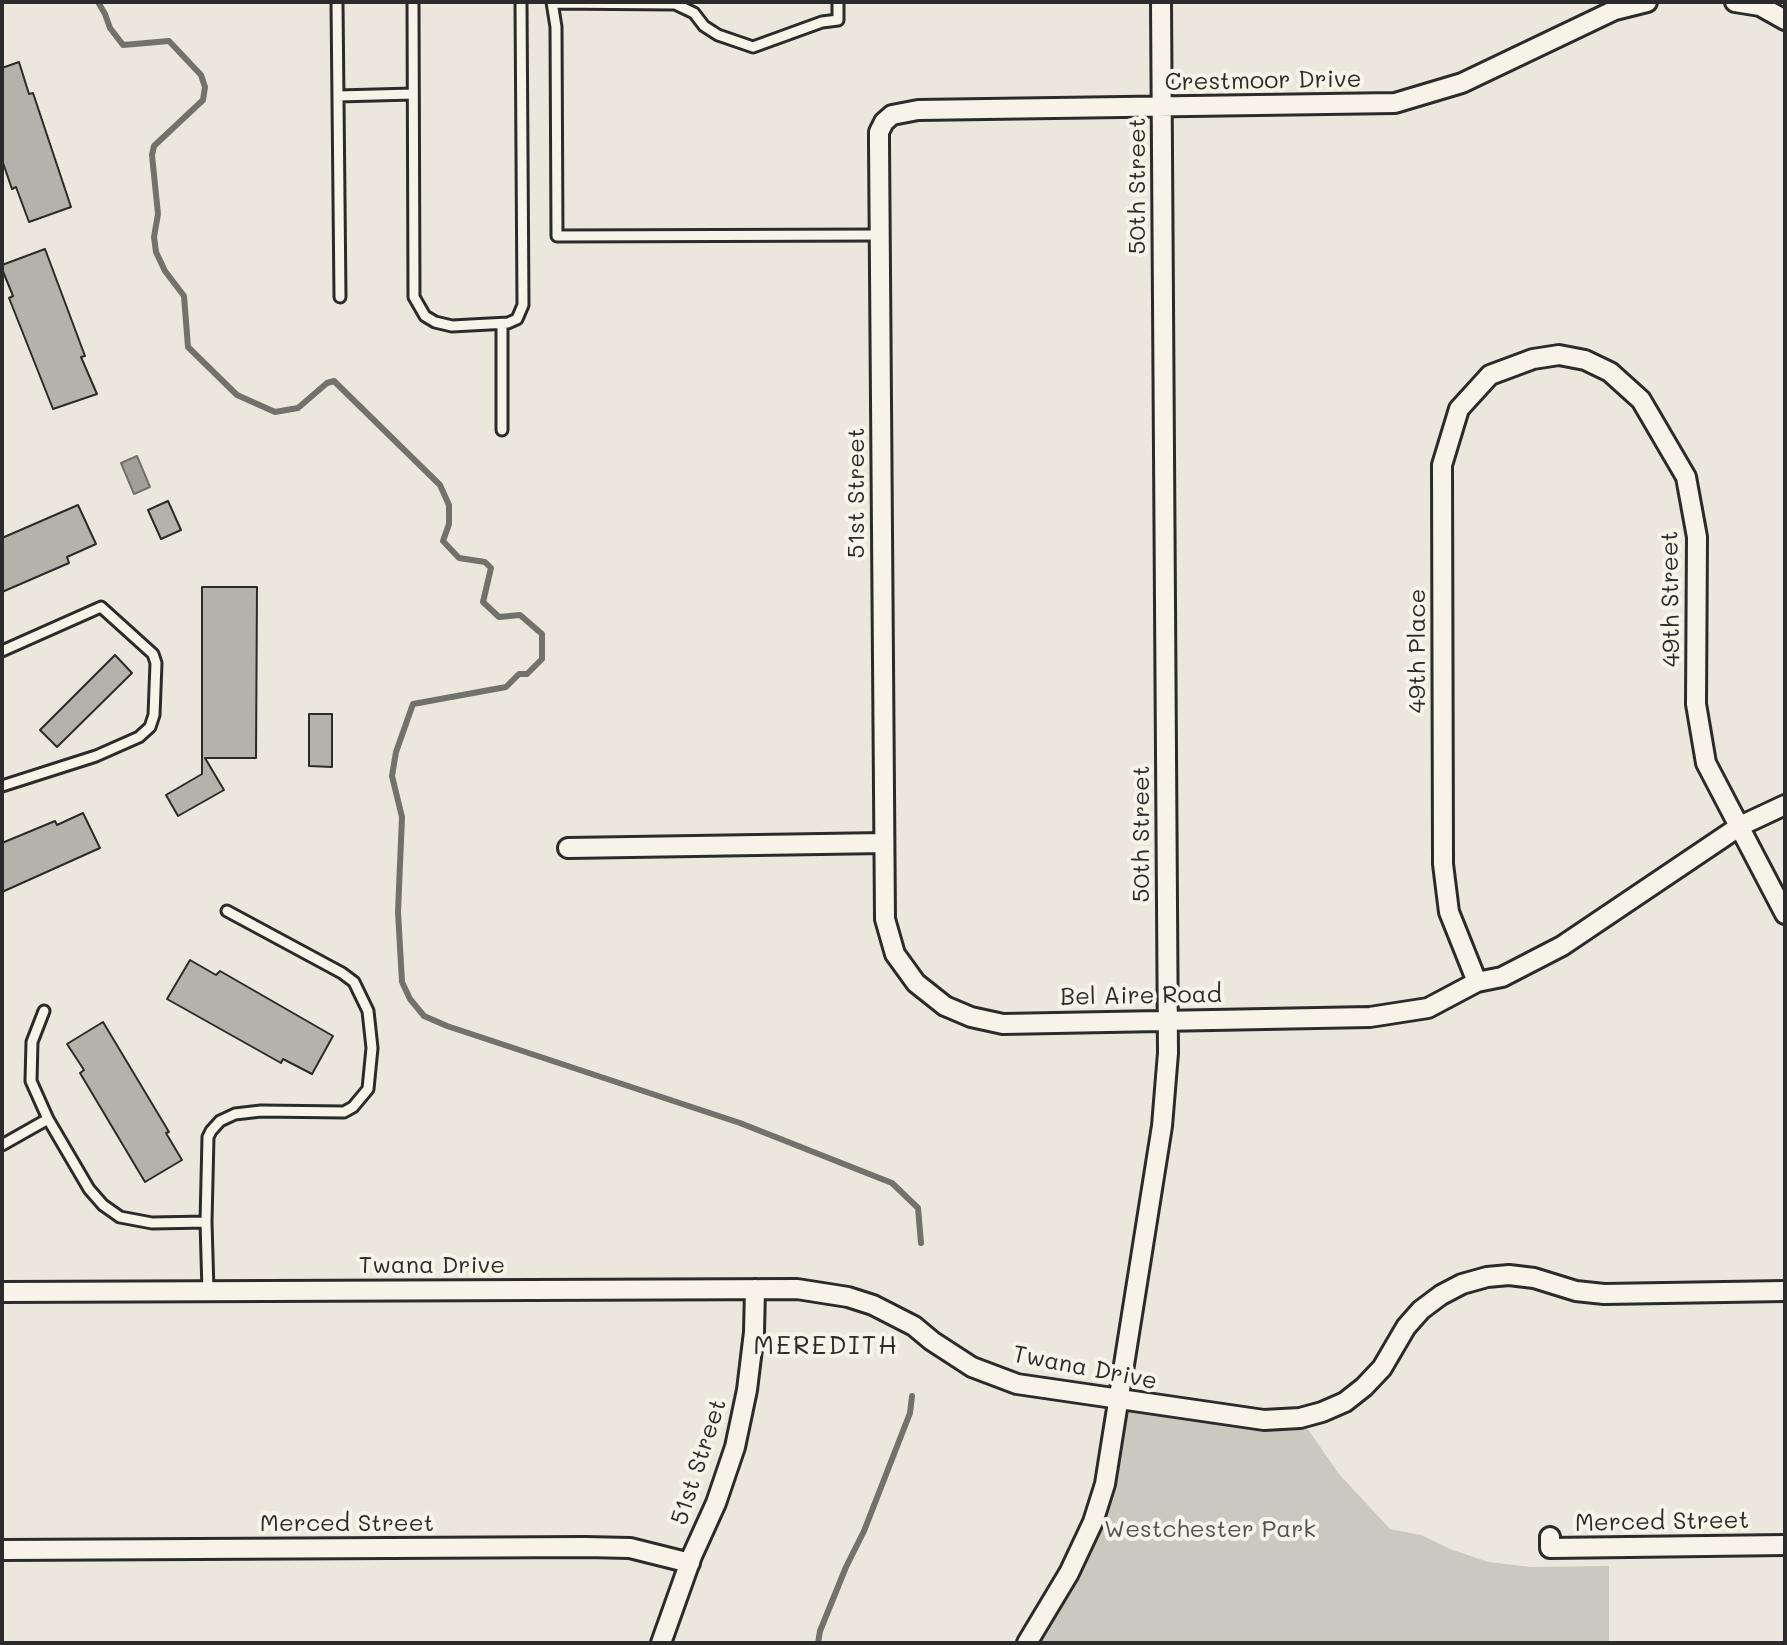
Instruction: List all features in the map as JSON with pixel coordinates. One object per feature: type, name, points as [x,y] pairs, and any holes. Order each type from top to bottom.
[{"type":"street","name":"50th Street","points":[[1027,1643],[1069,1573],[1093,1522],[1105,1484],[1162,1126],[1168,1020],[1161,2]]},
{"type":"street","name":"Crestmoor Drive","points":[[879,142],[879,132],[884,122],[892,115],[904,112],[1395,103],[1462,83],[1615,10],[1647,2]]},
{"type":"street","points":[[1735,2],[1760,6],[1785,20]]},
{"type":"street","name":"51st Street","points":[[879,142],[884,843]]},
{"type":"street","name":"49th Street","points":[[1533,359],[1559,355],[1585,360],[1610,372],[1641,400],[1686,477],[1697,537],[1696,704],[1706,763],[1785,914]]},
{"type":"street","name":"49th Place","points":[[1477,982],[1449,912],[1443,864],[1442,465],[1459,409],[1490,375],[1533,359]]},
{"type":"street","name":"Bel Aire Road","points":[[884,843],[885,919],[895,954],[916,983],[945,1006],[971,1017],[1003,1024],[1370,1017],[1428,1008],[1477,982],[1502,977],[1562,946],[1740,826],[1785,805]]},
{"type":"street","points":[[568,848],[884,843]]},
{"type":"street","name":"Twana Drive","points":[[2,1292],[797,1289],[848,1297],[873,1305],[914,1326],[972,1367],[1017,1384],[1264,1420],[1300,1418],[1345,1402],[1382,1368],[1406,1327],[1421,1310],[1462,1284],[1487,1277],[1509,1275],[1534,1278],[1576,1291],[1604,1294],[1785,1291]]},
{"type":"street","name":"51st Street","points":[[661,1643],[735,1447],[747,1390],[755,1289]]},
{"type":"street","name":"Merced Street","points":[[1550,1537],[1550,1548],[1785,1545]]},
{"type":"street","name":"Merced Street","points":[[2,1550],[585,1547],[630,1548],[690,1563]]},
{"type":"lane","points":[[337,2],[340,297]]},
{"type":"lane","points":[[413,2],[414,297],[419,308],[435,322],[452,326],[502,324],[517,319],[523,305],[521,2]]},
{"type":"lane","points":[[838,2],[838,20],[822,22],[753,47],[718,35],[704,26],[694,13],[675,4],[552,3],[556,27],[557,236],[880,235]]},
{"type":"lane","points":[[338,96],[413,94]]},
{"type":"lane","points":[[502,324],[502,430]]},
{"type":"lane","points":[[2,651],[101,607],[153,654],[156,663],[154,715],[150,727],[139,737],[96,756],[2,786]]},
{"type":"lane","points":[[208,1291],[208,1137],[220,1121],[235,1114],[261,1111],[344,1112],[353,1107],[368,1089],[372,1048],[368,1011],[354,982],[227,911]]},
{"type":"lane","points":[[44,1011],[32,1042],[31,1081],[48,1119],[89,1189],[103,1205],[120,1217],[152,1223],[206,1222]]},
{"type":"lane","points":[[2,1145],[48,1119]]},
{"type":"green space","name":"Westchester Park","points":[[1120,1401],[1300,1418],[1339,1474],[1390,1529],[1421,1535],[1488,1562],[1531,1567],[1609,1566],[1609,1643],[1027,1643],[1093,1522]]},
{"type":"shaded area","points":[[137,456],[150,487],[134,494],[121,463]]},
{"type":"building","points":[[19,62],[29,94],[33,93],[71,207],[29,222],[16,187],[12,189],[2,160],[2,68]]},
{"type":"building","points":[[45,249],[85,356],[81,357],[97,394],[53,409],[9,298],[13,296],[2,269],[2,265]]},
{"type":"building","points":[[168,501],[181,530],[161,539],[148,510]]},
{"type":"building","points":[[78,505],[96,544],[67,557],[69,563],[2,592],[2,538]]},
{"type":"building","points":[[202,587],[257,587],[256,758],[205,758],[224,790],[178,816],[166,795],[202,774]]},
{"type":"building","points":[[115,655],[132,673],[57,747],[40,730]]},
{"type":"building","points":[[309,714],[332,714],[332,767],[309,766]]},
{"type":"building","points":[[83,813],[100,848],[2,892],[2,843]]},
{"type":"building","points":[[190,960],[216,975],[220,971],[333,1036],[312,1074],[283,1059],[281,1063],[167,999]]},
{"type":"building","points":[[103,1022],[169,1132],[166,1133],[182,1160],[145,1182],[80,1073],[84,1070],[67,1044]]},
{"type":"waterway","points":[[98,2],[110,28],[123,45],[169,41],[201,75],[205,87],[203,100],[154,146],[152,155],[158,214],[154,237],[156,252],[165,271],[184,296],[188,347],[237,395],[275,412],[298,408],[327,383],[334,381],[440,485],[449,505],[449,524],[443,541],[459,558],[485,562],[491,568],[483,602],[499,617],[520,615],[542,634],[542,659],[527,674],[519,674],[506,687],[413,704],[396,752],[392,776],[402,817],[398,912],[402,982],[410,999],[424,1016],[447,1026],[740,1123],[892,1183],[918,1208],[921,1243]]},
{"type":"waterway","points":[[818,1643],[820,1631],[864,1531],[910,1413],[912,1396]]},
{"type":"district","name":"MEREDITH","points":[[826,1346]]}]
